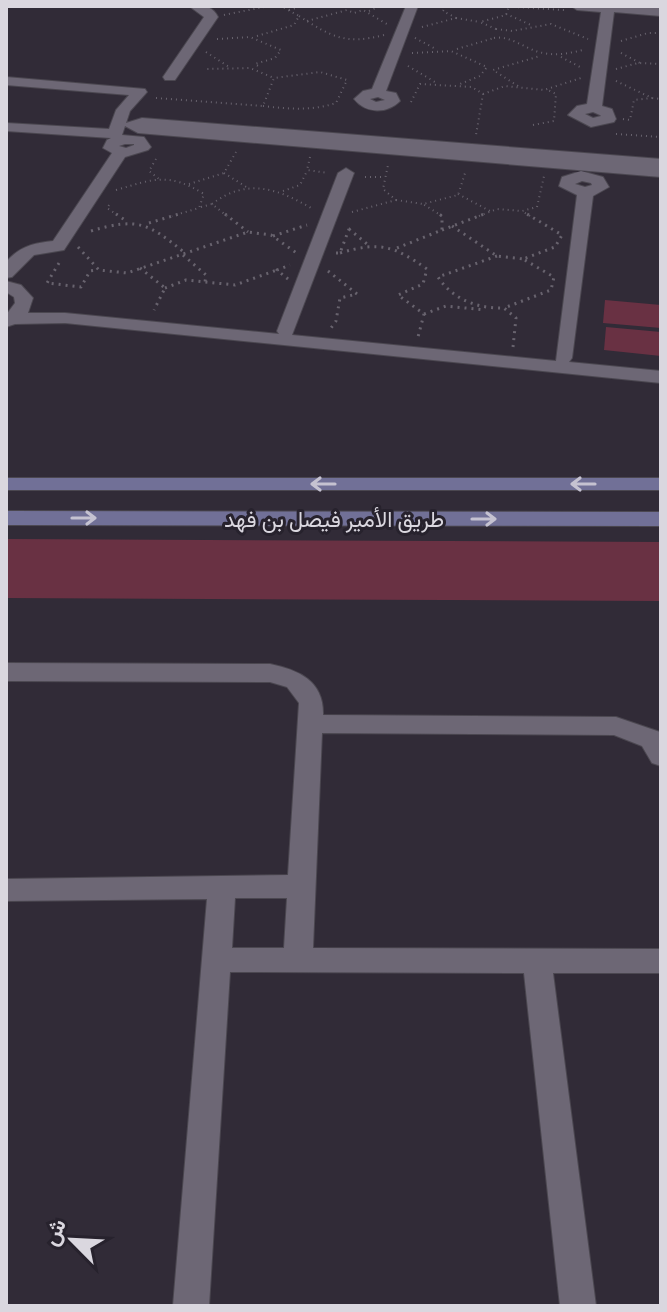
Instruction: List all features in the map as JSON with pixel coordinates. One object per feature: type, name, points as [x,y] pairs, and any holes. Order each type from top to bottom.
[{"type":"main road","name":"طريق الأمير فيصل بن فهد","points":[[6,484],[661,484]]},
{"type":"main road","name":"طريق الأمير فيصل بن فهد","points":[[6,518],[661,519]]},
{"type":"street","points":[[158,84],[211,17],[209,12],[195,6]]},
{"type":"street","points":[[378,93],[412,6]]},
{"type":"street","points":[[575,8],[661,12]]},
{"type":"street","points":[[594,115],[608,8]]},
{"type":"street","points":[[6,81],[140,92],[123,110],[115,134],[6,127]]},
{"type":"street","points":[[131,133],[661,172]]},
{"type":"street","points":[[131,133],[661,164]]},
{"type":"street","points":[[6,273],[20,254],[30,248],[58,246],[131,133]]},
{"type":"street","points":[[286,331],[353,171]]},
{"type":"street","points":[[563,358],[585,193]]},
{"type":"street","points":[[6,286],[20,291],[26,298],[15,315]]},
{"type":"street","points":[[15,315],[286,331],[661,368]]},
{"type":"street","points":[[15,315],[661,377]]},
{"type":"street","points":[[6,672],[280,675],[291,677],[305,686],[311,703],[298,960]]},
{"type":"street","points":[[309,724],[616,726],[651,739],[661,756]]},
{"type":"street","points":[[6,890],[302,886]]},
{"type":"street","points":[[191,1306],[222,887]]},
{"type":"street","points":[[216,960],[661,961]]},
{"type":"street","points":[[537,961],[578,1306]]},
{"type":"path","points":[[220,16],[269,6]]},
{"type":"path","points":[[281,6],[338,41],[356,43],[392,32]]},
{"type":"path","points":[[288,10],[302,6]]},
{"type":"path","points":[[367,12],[380,6]]},
{"type":"path","points":[[447,6],[443,11],[456,18],[480,22],[496,29],[542,56]]},
{"type":"path","points":[[498,6],[575,8]]},
{"type":"path","points":[[506,14],[509,6]]},
{"type":"path","points":[[307,21],[347,10],[367,12],[393,27]]},
{"type":"path","points":[[480,22],[506,14],[533,26]]},
{"type":"path","points":[[214,40],[240,35],[257,36],[294,25],[299,16]]},
{"type":"path","points":[[434,48],[411,37],[414,29],[456,18]]},
{"type":"path","points":[[455,50],[533,26],[571,23]]},
{"type":"path","points":[[559,26],[594,42]]},
{"type":"path","points":[[494,38],[496,29]]},
{"type":"path","points":[[614,43],[648,33],[661,33]]},
{"type":"path","points":[[257,36],[281,50],[275,58],[255,64],[274,78]]},
{"type":"path","points":[[199,47],[229,67]]},
{"type":"path","points":[[407,54],[434,48],[455,50],[519,87]]},
{"type":"path","points":[[493,70],[542,56],[560,56],[587,49]]},
{"type":"path","points":[[611,51],[642,64]]},
{"type":"path","points":[[617,69],[621,53]]},
{"type":"path","points":[[560,56],[598,76],[661,99]]},
{"type":"path","points":[[403,63],[437,83]]},
{"type":"path","points":[[483,94],[505,86],[547,89],[607,71],[642,64],[661,64]]},
{"type":"path","points":[[206,69],[229,67],[263,70]]},
{"type":"path","points":[[460,86],[462,81],[480,76],[487,67]]},
{"type":"path","points":[[158,84],[156,99],[306,110],[336,103],[347,80],[340,75],[299,71],[274,78]]},
{"type":"path","points":[[263,106],[274,78]]},
{"type":"path","points":[[404,102],[415,99],[420,84],[472,87],[483,94]]},
{"type":"path","points":[[533,125],[554,121],[556,94],[547,89]]},
{"type":"path","points":[[475,136],[483,94]]},
{"type":"path","points":[[338,98],[350,99]]},
{"type":"path","points":[[594,115],[593,132],[661,137]]},
{"type":"path","points":[[235,154],[246,143]]},
{"type":"path","points":[[189,184],[224,173],[246,143]]},
{"type":"path","points":[[283,191],[300,185],[310,153]]},
{"type":"path","points":[[389,162],[383,189],[396,200]]},
{"type":"path","points":[[459,168],[466,170],[476,167]]},
{"type":"path","points":[[307,170],[353,171]]},
{"type":"path","points":[[458,194],[466,170]]},
{"type":"path","points":[[224,173],[248,188]]},
{"type":"path","points":[[397,248],[490,211],[522,211],[537,207],[545,173]]},
{"type":"path","points":[[105,193],[164,177],[178,177],[204,194],[199,208]]},
{"type":"path","points":[[81,234],[125,220],[149,223],[212,204],[221,195],[256,186],[283,191],[318,212]]},
{"type":"path","points":[[423,204],[458,194],[490,211]]},
{"type":"path","points":[[114,198],[107,208],[125,220]]},
{"type":"path","points":[[367,244],[349,229],[339,228],[341,217],[396,200],[423,204],[442,216],[442,230]]},
{"type":"path","points":[[212,204],[248,232]]},
{"type":"path","points":[[311,208],[316,204]]},
{"type":"path","points":[[522,211],[562,235],[555,247],[523,259]]},
{"type":"path","points":[[149,223],[206,275],[205,282]]},
{"type":"path","points":[[62,259],[47,283],[81,287],[90,271],[127,273],[248,232],[273,236],[310,224]]},
{"type":"path","points":[[452,226],[497,256]]},
{"type":"path","points":[[340,253],[349,229]]},
{"type":"path","points":[[168,311],[154,310],[165,288],[186,280],[235,285],[301,262],[301,257],[273,236]]},
{"type":"path","points":[[73,241],[99,270]]},
{"type":"path","points":[[327,255],[367,244],[397,248],[438,277],[444,288],[488,310]]},
{"type":"path","points":[[424,314],[446,306],[488,310],[504,308],[551,290],[554,277],[523,259],[497,256],[438,277]]},
{"type":"path","points":[[323,266],[357,294],[340,298],[336,321],[331,328],[346,330]]},
{"type":"path","points":[[140,268],[165,288]]},
{"type":"path","points":[[424,314],[398,295],[423,284],[427,269]]},
{"type":"path","points":[[277,270],[292,283]]},
{"type":"path","points":[[540,294],[546,300]]},
{"type":"path","points":[[504,308],[516,318],[513,347],[524,348]]},
{"type":"path","points":[[418,337],[424,314]]},
{"type":"shaded area","points":[[605,300],[661,305],[661,328],[603,323]]},
{"type":"shaded area","points":[[606,327],[661,332],[661,356],[604,350]]},
{"type":"shaded area","points":[[6,539],[661,542],[661,601],[6,598]]}]
